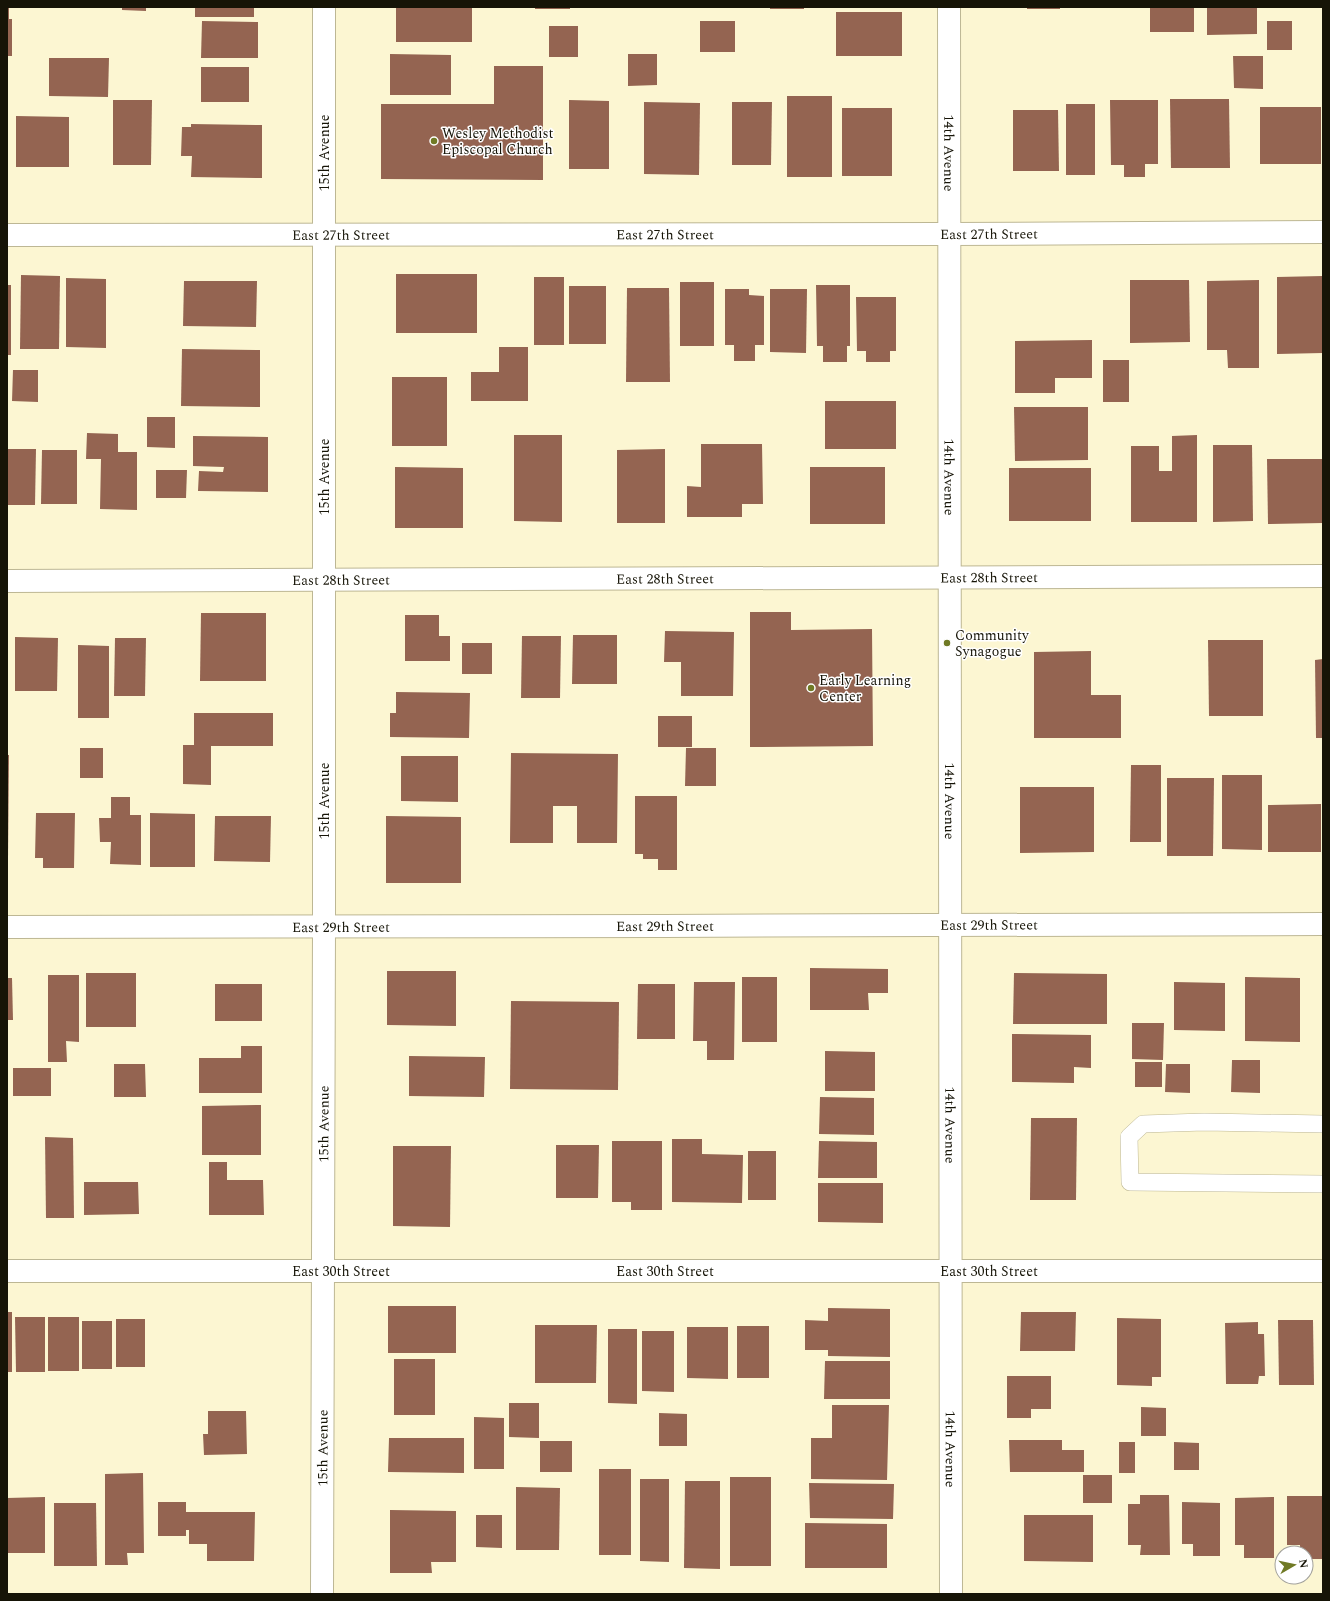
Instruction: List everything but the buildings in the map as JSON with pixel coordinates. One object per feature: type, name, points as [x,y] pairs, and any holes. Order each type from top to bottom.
[{"type":"street","name":"15th Avenue","points":[[322,1594],[324,7]]},
{"type":"street","name":"14th Avenue","points":[[949,7],[951,1594]]},
{"type":"street","name":"East 27th Street","points":[[7,234],[949,234],[1323,232]]},
{"type":"street","name":"East 28th Street","points":[[7,581],[324,581],[1323,576]]},
{"type":"street","name":"East 29th Street","points":[[7,927],[324,928],[950,924],[1323,924]]},
{"type":"street","name":"East 30th Street","points":[[7,1271],[1323,1270]]},
{"type":"lane","points":[[1323,1124],[1204,1122],[1143,1124],[1129,1137],[1130,1182],[1323,1184]]},
{"type":"place","name":"Wesley Methodist Episcopal Church","points":[[434,141]]},
{"type":"place","name":"Community Synagogue","points":[[947,643]]},
{"type":"place","name":"Early Learning Center","points":[[811,688]]}]
